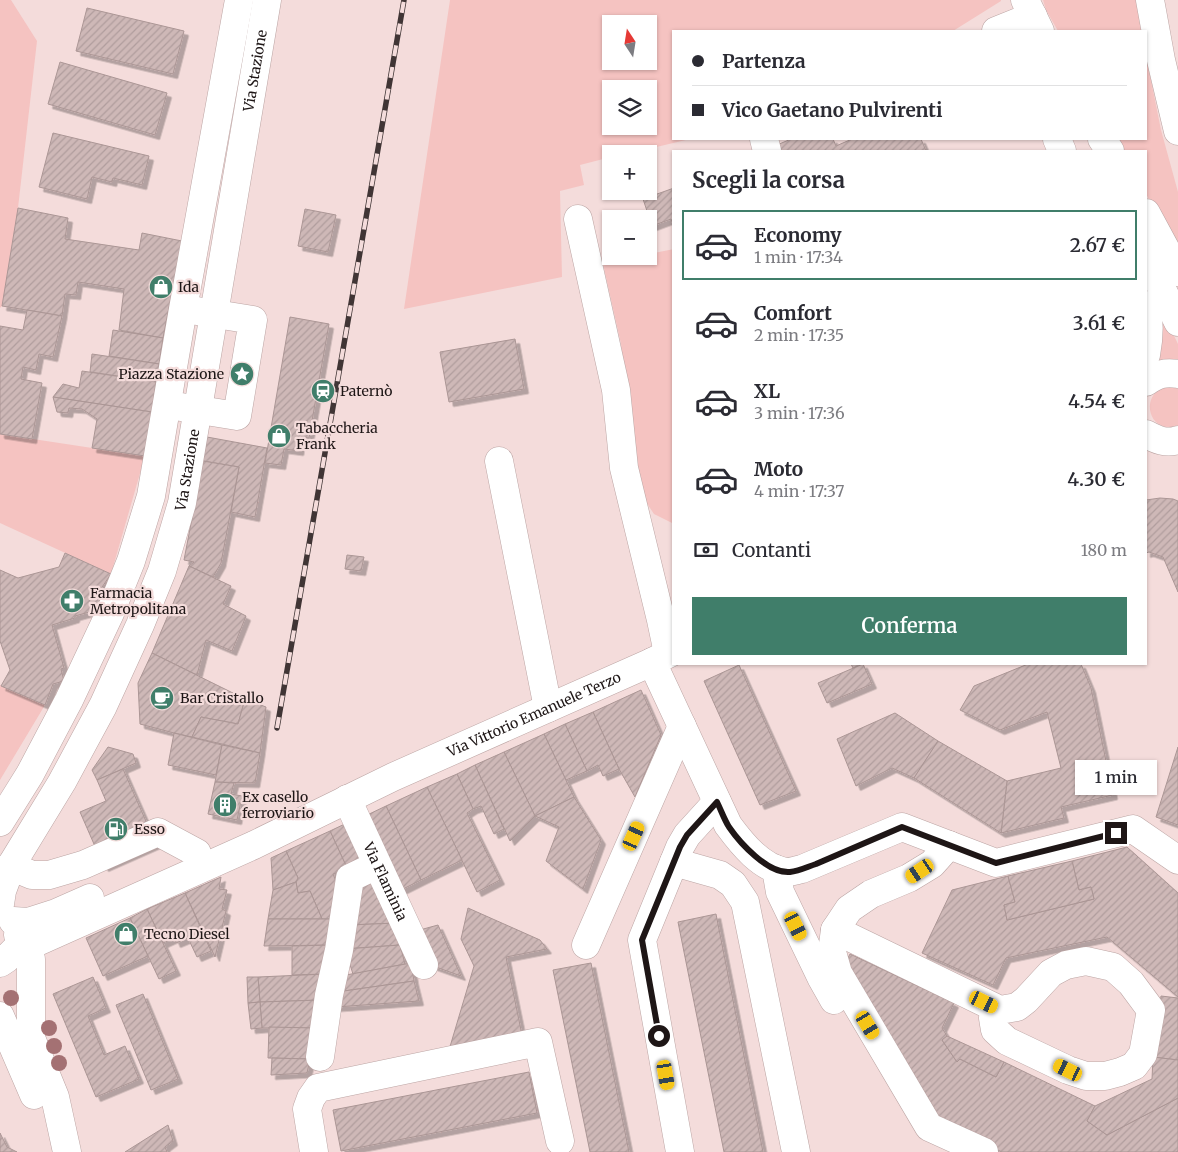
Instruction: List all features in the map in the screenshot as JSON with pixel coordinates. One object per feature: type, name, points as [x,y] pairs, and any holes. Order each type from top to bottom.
[{"type":"street","name":"Via Stazione","points":[[0,822],[30,774],[70,700],[132,562],[151,496],[239,0]]},
{"type":"street","name":"Via Stazione","points":[[10,932],[2,891],[12,864],[62,782],[103,706],[162,571],[182,503],[267,0]]},
{"type":"street","points":[[1150,0],[1161,60],[1178,131]]},
{"type":"street","points":[[1166,0],[1178,47]]},
{"type":"street","points":[[1000,30],[1033,16]]},
{"type":"street","points":[[1147,215],[1178,272]]},
{"type":"street","points":[[578,219],[616,390],[624,468],[661,620],[665,655],[682,726],[728,825],[742,845],[765,864],[788,872],[802,869],[902,827],[996,863],[1133,829],[1178,860]]},
{"type":"street","points":[[1147,258],[1178,322]]},
{"type":"street","points":[[1147,308],[1152,361]]},
{"type":"street","points":[[167,404],[238,416],[253,320],[183,309]]},
{"type":"street","points":[[499,461],[548,708]]},
{"type":"street","name":"Via Vittorio Emanuele Terzo","points":[[393,777],[665,655]]},
{"type":"street","points":[[586,945],[682,726]]},
{"type":"street","points":[[10,932],[254,845],[393,777]]},
{"type":"street","points":[[10,932],[28,922],[56,913],[258,827],[393,777]]},
{"type":"street","name":"Via Flaminia","points":[[347,800],[424,966]]},
{"type":"street","points":[[680,1152],[642,940],[680,847],[687,835],[717,802]]},
{"type":"street","points":[[12,864],[32,875],[49,875],[83,865],[158,832],[197,853]]},
{"type":"street","points":[[949,845],[932,864],[909,878],[871,894],[849,909],[835,930],[832,952],[838,973],[929,1127],[984,1152]]},
{"type":"street","points":[[674,862],[720,875],[733,884],[745,902],[796,1152]]},
{"type":"street","points":[[56,913],[58,898],[83,865]]},
{"type":"street","points":[[320,1057],[350,878],[377,865]]},
{"type":"street","points":[[776,869],[780,892],[821,976],[915,1138],[936,1152]]},
{"type":"street","points":[[835,930],[1000,1010],[1017,1007],[1051,973],[1066,965],[1086,961],[1113,967],[1131,983],[1151,1010],[1143,1054],[1134,1066],[1105,1076],[1086,1076],[1068,1070],[1006,1041],[994,1030],[993,1018],[1000,1010]]},
{"type":"street","points":[[10,932],[31,959],[31,1038],[55,1097],[67,1152]]},
{"type":"street","points":[[0,1016],[59,1152]]},
{"type":"street","points":[[314,1152],[307,1109],[311,1098],[318,1088],[538,1042],[560,1141]]},
{"type":"shaded area","points":[[0,0],[11,0],[37,41],[18,208],[2,306],[0,308]]},
{"type":"shaded area","points":[[450,0],[1001,0],[955,30],[672,30],[672,140],[686,140],[657,147],[657,145],[602,145],[602,159],[580,165],[584,185],[560,191],[562,277],[404,309]]},
{"type":"shaded area","points":[[1043,0],[1137,0],[1141,30],[1057,30],[1046,10]]},
{"type":"shaded area","points":[[1147,60],[1161,130],[1178,192],[1178,252],[1147,196],[1147,150],[1122,150],[1117,140],[1147,140]]},
{"type":"shaded area","points":[[672,249],[672,523],[654,514],[642,496],[624,377],[621,344],[603,265],[657,265],[657,252]]},
{"type":"shaded area","points":[[1163,313],[1178,344],[1178,359],[1167,359],[1158,362],[1161,340]]},
{"type":"shaded area","points":[[1173,387],[1178,389],[1178,425],[1171,427],[1162,426],[1152,417],[1150,403],[1157,391]]},
{"type":"shaded area","points":[[0,434],[145,456],[111,574],[0,523]]},
{"type":"shaded area","points":[[0,685],[45,705],[0,780]]},
{"type":"building","points":[[87,8],[184,31],[173,74],[76,51]]},
{"type":"building","points":[[60,62],[167,93],[155,135],[48,104]]},
{"type":"building","points":[[53,133],[149,156],[142,185],[113,178],[112,182],[92,177],[87,199],[39,187]]},
{"type":"building","points":[[789,140],[833,140],[836,146],[850,140],[921,140],[926,150],[780,150],[777,145]]},
{"type":"building","points":[[672,189],[672,222],[671,219],[657,224],[657,210],[647,210],[643,200],[657,200],[657,194]]},
{"type":"building","points":[[18,208],[68,218],[65,239],[139,250],[142,233],[182,241],[163,338],[119,330],[124,289],[78,282],[76,295],[65,294],[62,316],[2,306]]},
{"type":"building","points":[[305,209],[336,215],[328,252],[298,246]]},
{"type":"building","points":[[27,310],[62,316],[53,357],[39,354],[36,370],[23,367],[21,379],[42,383],[32,439],[0,434],[0,326],[23,330]]},
{"type":"building","points":[[290,317],[329,324],[309,438],[301,437],[299,451],[284,449],[281,465],[265,463]]},
{"type":"building","points":[[113,330],[163,338],[159,364],[109,356]]},
{"type":"building","points":[[515,339],[524,389],[449,402],[440,352]]},
{"type":"building","points":[[92,354],[159,364],[156,382],[90,372]]},
{"type":"building","points":[[82,371],[156,382],[152,412],[53,397],[63,384],[79,388]]},
{"type":"building","points":[[53,397],[152,412],[145,456],[92,448],[97,419],[82,409],[69,408],[68,413],[57,412]]},
{"type":"building","points":[[207,437],[267,448],[255,517],[231,512],[239,467],[203,461]]},
{"type":"building","points":[[203,461],[239,467],[221,563],[213,577],[189,566],[194,562],[184,560]]},
{"type":"building","points":[[1160,498],[1178,501],[1178,592],[1163,557],[1147,553],[1147,500]]},
{"type":"building","points":[[65,553],[111,574],[98,593],[101,604],[92,606],[93,611],[52,625],[64,668],[61,669],[64,681],[53,684],[45,705],[1,686],[10,670],[0,641],[0,570],[18,578],[59,567]]},
{"type":"building","points":[[347,555],[364,557],[361,571],[345,569]]},
{"type":"building","points":[[189,566],[231,586],[223,604],[246,616],[232,651],[206,640],[197,675],[152,653]]},
{"type":"building","points":[[152,653],[245,699],[238,724],[201,717],[192,737],[140,724],[138,683]]},
{"type":"building","points":[[739,665],[796,791],[760,805],[704,681]]},
{"type":"building","points":[[863,665],[872,684],[827,703],[818,683]]},
{"type":"building","points":[[1026,665],[1081,665],[1091,688],[1113,795],[1061,807],[1064,818],[1001,833],[1007,781],[1061,768],[1047,712],[1000,730],[960,710],[974,686]]},
{"type":"building","points":[[641,690],[661,735],[635,797],[619,769],[593,712]]},
{"type":"building","points":[[245,699],[266,707],[260,753],[192,737],[201,717],[238,724]]},
{"type":"building","points":[[593,712],[619,769],[603,776],[598,765],[587,771],[565,724]]},
{"type":"building","points":[[895,713],[938,741],[914,778],[892,768],[856,786],[837,739]]},
{"type":"building","points":[[565,724],[587,771],[566,780],[544,734]]},
{"type":"building","points":[[174,733],[222,745],[216,775],[168,765]]},
{"type":"building","points":[[544,734],[574,797],[535,816],[504,752]]},
{"type":"building","points":[[938,741],[1007,781],[1001,833],[914,778]]},
{"type":"building","points":[[222,745],[260,753],[255,783],[215,782]]},
{"type":"building","points":[[108,747],[133,754],[136,763],[97,780],[92,770]]},
{"type":"building","points":[[1178,747],[1178,825],[1156,817]]},
{"type":"building","points":[[504,752],[535,816],[510,841],[475,765]]},
{"type":"building","points":[[475,765],[504,829],[494,834],[481,806],[473,809],[457,774]]},
{"type":"building","points":[[123,769],[156,844],[104,867],[80,812],[106,801],[97,780]]},
{"type":"building","points":[[457,774],[473,809],[467,813],[500,880],[477,892],[427,787]]},
{"type":"building","name":"Ex casello ferroviario","points":[[215,782],[234,783],[231,794],[242,796],[237,820],[208,814]]},
{"type":"building","points":[[427,787],[462,860],[421,880],[386,806]]},
{"type":"building","points":[[574,797],[601,840],[583,889],[546,861],[559,827],[535,816]]},
{"type":"building","points":[[386,806],[421,880],[399,891],[363,817]]},
{"type":"building","points":[[349,822],[366,862],[348,870],[330,831]]},
{"type":"building","points":[[330,831],[348,870],[333,874],[339,889],[330,919],[322,919],[310,891],[298,893],[296,882],[298,878],[286,851]]},
{"type":"building","points":[[1127,847],[1178,893],[1178,997],[1107,937],[1006,958],[993,985],[922,953],[952,890],[1008,876],[1015,902],[1004,905],[1007,920],[1094,899],[1091,887],[1079,890],[1072,861]]},
{"type":"building","points":[[286,851],[298,878],[296,882],[273,890],[271,858]]},
{"type":"building","points":[[1072,861],[1079,890],[1091,887],[1094,899],[1007,920],[1004,905],[1015,902],[1008,876]]},
{"type":"building","points":[[221,877],[219,889],[227,890],[222,909],[226,911],[215,957],[185,893]]},
{"type":"building","points":[[375,877],[397,923],[349,925],[354,883]]},
{"type":"building","points":[[296,882],[298,893],[310,891],[322,919],[268,919],[273,890]]},
{"type":"building","points":[[185,893],[211,951],[197,957],[188,938],[176,943],[174,938],[163,943],[147,909]]},
{"type":"building","points":[[468,908],[540,940],[547,949],[506,957],[522,1035],[449,1050],[474,966],[461,939]]},
{"type":"building","points":[[147,909],[176,971],[159,979],[130,918]]},
{"type":"building","points":[[716,914],[763,1152],[724,1152],[678,922]]},
{"type":"building","points":[[130,918],[148,956],[103,976],[86,938]]},
{"type":"building","points":[[268,919],[337,919],[332,945],[264,946]]},
{"type":"building","points":[[397,923],[400,945],[345,949],[349,925]]},
{"type":"building","points":[[438,925],[461,976],[433,966],[416,931]]},
{"type":"building","points":[[332,945],[326,974],[292,975],[292,946]]},
{"type":"building","points":[[400,945],[405,964],[353,974],[345,949]]},
{"type":"building","points":[[850,954],[954,1003],[942,1028],[947,1036],[942,1040],[957,1062],[960,1059],[996,1077],[1004,1062],[1095,1106],[1087,1121],[1107,1135],[1178,1098],[1178,1151],[1002,1152],[937,1122],[842,969]]},
{"type":"building","points":[[411,963],[414,981],[337,992],[346,975]]},
{"type":"building","points":[[591,963],[629,1152],[590,1152],[553,970]]},
{"type":"building","points":[[326,974],[321,1000],[260,1002],[258,977]]},
{"type":"building","points":[[93,977],[106,1008],[88,1016],[104,1055],[125,1046],[139,1079],[96,1097],[53,994]]},
{"type":"building","points":[[247,977],[258,977],[260,1002],[248,1003]]},
{"type":"building","points":[[414,981],[419,1001],[336,1007],[337,992]]},
{"type":"building","points":[[143,994],[178,1079],[151,1090],[116,1005]]},
{"type":"building","points":[[1161,996],[1178,998],[1178,1060],[1153,1057]]},
{"type":"building","points":[[321,1000],[316,1028],[262,1028],[260,1002]]},
{"type":"building","points":[[260,1002],[262,1028],[251,1029],[248,1003]]},
{"type":"building","points":[[269,1027],[316,1028],[310,1059],[268,1058]]},
{"type":"building","points":[[947,1036],[1004,1062],[996,1077],[960,1059],[957,1062],[942,1040]]},
{"type":"building","points":[[1153,1057],[1178,1060],[1178,1098],[1107,1135],[1087,1121],[1095,1106],[1152,1079]]},
{"type":"building","points":[[272,1058],[310,1059],[307,1073],[271,1075]]},
{"type":"building","points":[[529,1072],[537,1113],[341,1151],[333,1110]]},
{"type":"building","points":[[168,1125],[173,1141],[165,1147],[167,1152],[125,1152]]},
{"type":"building","points":[[0,1133],[7,1147],[17,1152],[0,1152]]},
{"type":"railway","points":[[277,728],[404,0]]},
{"type":"place","name":"Ida","points":[[161,287]]},
{"type":"place","name":"Piazza Stazione","points":[[242,374]]},
{"type":"place","name":"Paternò","points":[[323,391]]},
{"type":"place","name":"Tabaccheria Frank","points":[[279,436]]},
{"type":"place","name":"Farmacia Metropolitana","points":[[72,601]]},
{"type":"place","name":"Bar Cristallo","points":[[162,698]]},
{"type":"place","name":"Ex casello ferroviario","points":[[225,805]]},
{"type":"place","name":"Esso","points":[[116,829]]},
{"type":"place","name":"Tecno Diesel","points":[[126,934]]},
{"type":"route","points":[[659,1036],[642,940],[680,847],[687,835],[717,802],[728,825],[742,845],[765,864],[788,872],[816,864],[902,827],[996,863],[1116,833]]}]
